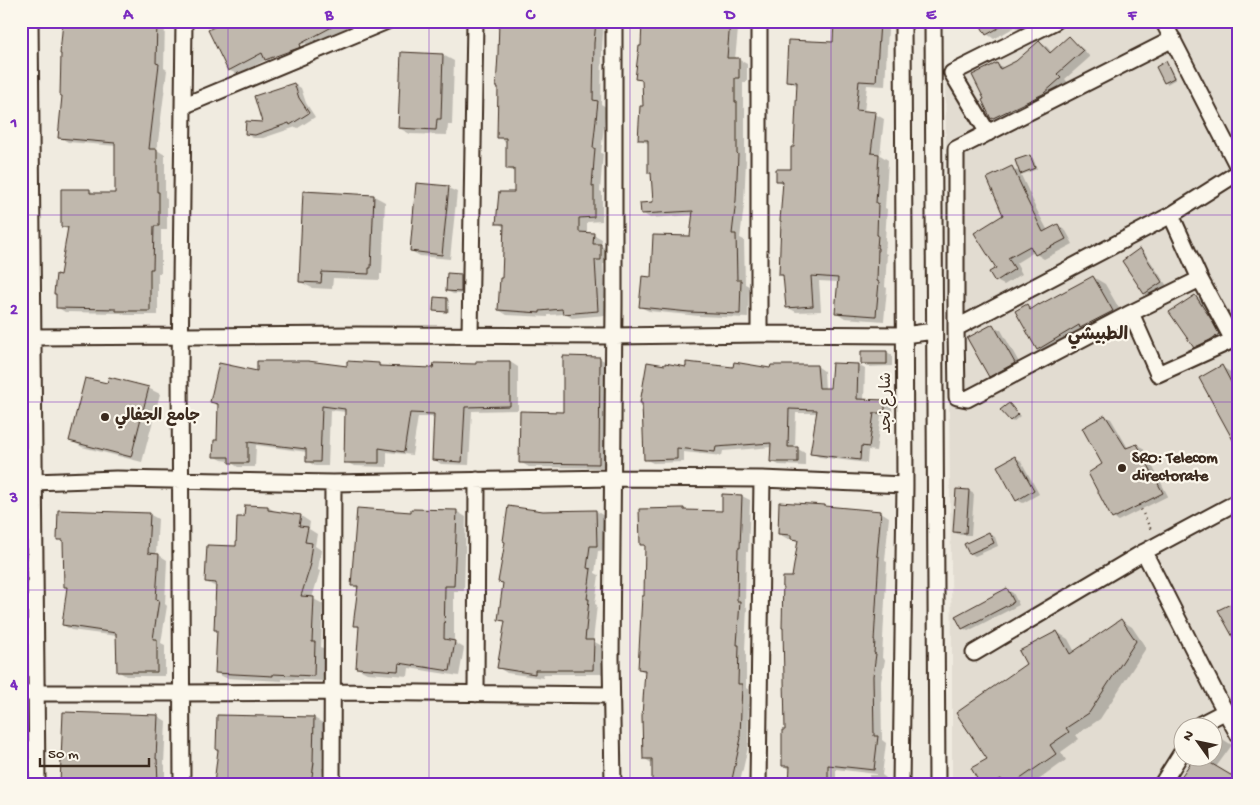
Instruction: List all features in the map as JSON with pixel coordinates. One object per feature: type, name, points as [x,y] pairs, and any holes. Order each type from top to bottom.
[{"type":"street","points":[[30,21],[33,337],[27,393],[34,482],[29,692],[37,784]]},
{"type":"street","points":[[182,784],[180,337],[184,21]]},
{"type":"street","points":[[183,106],[387,21]]},
{"type":"street","points":[[470,335],[475,21]]},
{"type":"street","points":[[613,784],[611,695],[614,21]]},
{"type":"street","points":[[759,21],[759,334]]},
{"type":"street","name":"شارع نجد","points":[[901,784],[905,486],[903,21]]},
{"type":"street","points":[[933,21],[937,784]]},
{"type":"street","points":[[988,133],[952,73],[1056,21]]},
{"type":"street","points":[[956,328],[1171,215],[1239,170],[1163,21]]},
{"type":"street","points":[[1173,39],[956,150],[957,397],[966,399],[1200,279]]},
{"type":"street","points":[[1131,314],[1158,374],[1233,340],[1200,279],[1171,215]]},
{"type":"street","points":[[33,337],[904,335],[934,331]]},
{"type":"street","points":[[34,482],[180,480],[333,483],[612,478],[762,479],[905,486]]},
{"type":"street","points":[[758,784],[762,479]]},
{"type":"street","points":[[476,694],[477,480]]},
{"type":"street","points":[[332,784],[333,483]]},
{"type":"street","points":[[974,652],[1144,552],[1239,501]]},
{"type":"street","points":[[1144,552],[1239,736]]},
{"type":"street","points":[[29,692],[332,692],[611,695]]},
{"type":"street","points":[[1213,718],[1226,711]]},
{"type":"street","points":[[1162,784],[1172,768]]},
{"type":"path","points":[[1139,505],[1159,544]]},
{"type":"shaded area","points":[[1036,21],[1239,21],[1239,784],[952,784],[945,68]]},
{"type":"building","points":[[63,21],[115,23],[115,21],[157,21],[156,63],[159,64],[149,149],[157,149],[159,226],[154,226],[153,269],[150,269],[150,311],[56,308],[56,294],[54,294],[56,274],[60,275],[68,227],[61,227],[61,189],[90,189],[90,193],[115,193],[115,143],[58,138],[62,96],[60,96],[60,54]]},
{"type":"building","points":[[226,21],[343,21],[300,44],[301,47],[265,60],[262,53],[228,71],[208,30]]},
{"type":"building","points":[[499,21],[569,23],[569,21],[596,21],[593,100],[598,101],[593,148],[595,148],[592,186],[594,186],[594,217],[579,218],[579,232],[594,233],[593,244],[601,244],[601,260],[595,260],[598,311],[563,314],[562,309],[540,311],[540,313],[498,310],[500,278],[502,278],[504,224],[496,224],[499,192],[514,192],[514,169],[506,169],[506,138],[497,138],[498,87],[496,87]]},
{"type":"building","points":[[642,21],[730,21],[727,58],[739,58],[739,78],[735,78],[738,154],[732,234],[736,234],[737,280],[741,280],[740,314],[689,312],[639,307],[642,276],[651,277],[653,235],[690,236],[693,211],[641,214],[640,203],[653,202],[651,173],[648,173],[648,140],[638,140],[640,106],[643,106],[642,80],[635,79],[639,46],[641,46]]},
{"type":"building","points":[[834,21],[880,22],[876,82],[859,81],[856,110],[876,112],[871,153],[879,154],[876,203],[878,203],[877,281],[879,282],[876,316],[835,313],[838,278],[811,276],[813,306],[786,308],[783,275],[779,275],[783,181],[776,181],[776,169],[791,169],[791,147],[794,147],[797,82],[786,81],[788,40],[833,42]]},
{"type":"building","points":[[978,21],[1011,21],[986,35]]},
{"type":"building","points":[[1069,36],[1083,51],[1057,74],[1061,78],[1043,94],[991,119],[982,100],[984,99],[972,75],[997,63],[1000,69],[1016,61],[1039,41],[1050,53]]},
{"type":"building","points":[[401,52],[443,54],[441,119],[437,119],[436,130],[398,128]]},
{"type":"building","points":[[1166,61],[1174,78],[1164,83],[1156,67]]},
{"type":"building","points":[[294,83],[299,98],[309,113],[290,125],[289,123],[255,135],[245,134],[246,121],[262,122],[254,96]]},
{"type":"building","points":[[1030,155],[1035,168],[1020,174],[1015,160]]},
{"type":"building","points":[[1012,166],[1043,232],[1058,224],[1066,239],[1035,255],[1030,246],[1008,258],[1015,269],[995,282],[989,272],[996,268],[974,233],[1003,215],[987,178]]},
{"type":"building","points":[[416,183],[449,186],[442,255],[410,251]]},
{"type":"building","points":[[303,191],[374,195],[371,268],[369,268],[369,274],[322,272],[321,283],[299,282]]},
{"type":"building","points":[[1140,248],[1162,282],[1144,294],[1122,261]]},
{"type":"building","points":[[447,273],[461,274],[461,292],[446,291]]},
{"type":"building","points":[[1093,276],[1113,311],[1080,328],[1079,325],[1037,350],[1015,311],[1027,304],[1030,310]]},
{"type":"building","points":[[1195,295],[1219,334],[1194,348],[1169,312]]},
{"type":"building","points":[[434,297],[447,298],[447,312],[433,311]]},
{"type":"building","points":[[993,324],[1015,363],[989,377],[967,338]]},
{"type":"building","points":[[861,351],[887,351],[887,364],[861,364]]},
{"type":"building","points":[[563,356],[600,357],[599,464],[519,463],[520,411],[563,412]]},
{"type":"building","points":[[257,361],[308,361],[347,366],[347,361],[379,363],[379,366],[433,368],[434,363],[476,364],[476,361],[510,361],[510,406],[465,407],[462,462],[432,460],[434,414],[410,413],[404,452],[379,448],[379,463],[344,463],[345,409],[322,406],[320,462],[306,462],[306,449],[248,442],[248,463],[229,463],[229,457],[213,457],[214,440],[217,440],[218,404],[210,402],[219,363],[257,371]]},
{"type":"building","points":[[647,362],[686,367],[686,362],[733,367],[734,362],[770,368],[771,365],[817,365],[819,388],[830,388],[832,363],[858,364],[857,399],[885,400],[885,413],[874,413],[869,447],[861,446],[860,460],[810,454],[817,410],[789,409],[788,447],[798,447],[798,462],[770,462],[771,443],[716,447],[715,452],[677,448],[677,459],[644,460],[642,403],[640,403]]},
{"type":"building","points":[[1222,365],[1233,386],[1239,383],[1239,451],[1199,378]]},
{"type":"building","points":[[109,377],[149,387],[131,457],[69,441],[85,378],[107,383]]},
{"type":"building","points":[[1009,403],[1018,414],[1010,421],[1000,410]]},
{"type":"building","name":"SRO: Telecom directorate","points":[[1105,415],[1126,448],[1137,444],[1163,493],[1112,519],[1088,473],[1102,464],[1082,428]]},
{"type":"building","points":[[1015,456],[1034,490],[1016,501],[997,466]]},
{"type":"building","points":[[956,489],[969,490],[966,533],[953,532]]},
{"type":"building","points":[[722,494],[742,495],[737,601],[740,601],[737,645],[739,645],[738,684],[742,684],[741,738],[731,784],[652,784],[652,759],[643,759],[642,716],[645,670],[638,669],[642,596],[644,596],[645,545],[640,545],[639,509],[684,508],[684,510],[722,511]]},
{"type":"building","points":[[779,502],[881,511],[877,556],[879,556],[874,641],[874,653],[876,654],[873,676],[874,736],[878,736],[874,770],[828,765],[828,784],[789,784],[790,766],[782,766],[782,730],[785,730],[782,628],[783,577],[792,577],[798,540],[791,539],[791,535],[778,534]]},
{"type":"building","points":[[245,505],[268,506],[268,510],[301,515],[299,526],[308,527],[305,542],[312,543],[309,564],[311,564],[301,596],[314,597],[312,642],[315,642],[314,676],[215,673],[217,630],[214,630],[216,583],[205,582],[207,545],[236,546],[237,517],[244,517]]},
{"type":"building","points":[[508,506],[543,511],[596,510],[597,546],[590,546],[587,568],[591,569],[585,640],[594,640],[593,670],[535,670],[535,674],[497,668],[505,621],[498,620],[503,583],[498,582],[505,542],[503,541]]},
{"type":"building","points":[[357,508],[411,512],[411,509],[457,510],[454,586],[445,586],[444,639],[455,641],[450,671],[399,663],[398,671],[356,668],[359,626],[353,626],[358,586],[351,586]]},
{"type":"building","points":[[58,510],[150,513],[148,553],[159,554],[156,599],[159,600],[153,639],[157,639],[157,672],[117,672],[116,633],[62,625],[67,587],[64,587],[63,540],[57,540]]},
{"type":"building","points":[[989,532],[994,543],[969,554],[964,544]]},
{"type":"building","points":[[1007,588],[1014,602],[962,629],[955,616]]},
{"type":"building","points":[[1239,600],[1239,648],[1218,610]]},
{"type":"building","points":[[1121,619],[1136,641],[1089,713],[1066,728],[1069,732],[1050,745],[1056,754],[1013,784],[1004,784],[1001,779],[992,784],[980,784],[971,768],[987,759],[956,713],[1026,664],[1019,651],[1057,631],[1070,654]]},
{"type":"building","points":[[63,712],[158,715],[156,759],[158,784],[60,784]]},
{"type":"building","points":[[217,715],[314,717],[314,762],[311,784],[214,784],[218,750],[216,750]]},
{"type":"building","points":[[1187,768],[1219,768],[1239,780],[1239,784],[1176,784]]},
{"type":"place","name":"جامع الجفالي","points":[[105,417]]},
{"type":"place","name":"SRO: Telecom directorate","points":[[1122,468]]},
{"type":"district","name":"الطبيشي","points":[[1098,335]]}]
